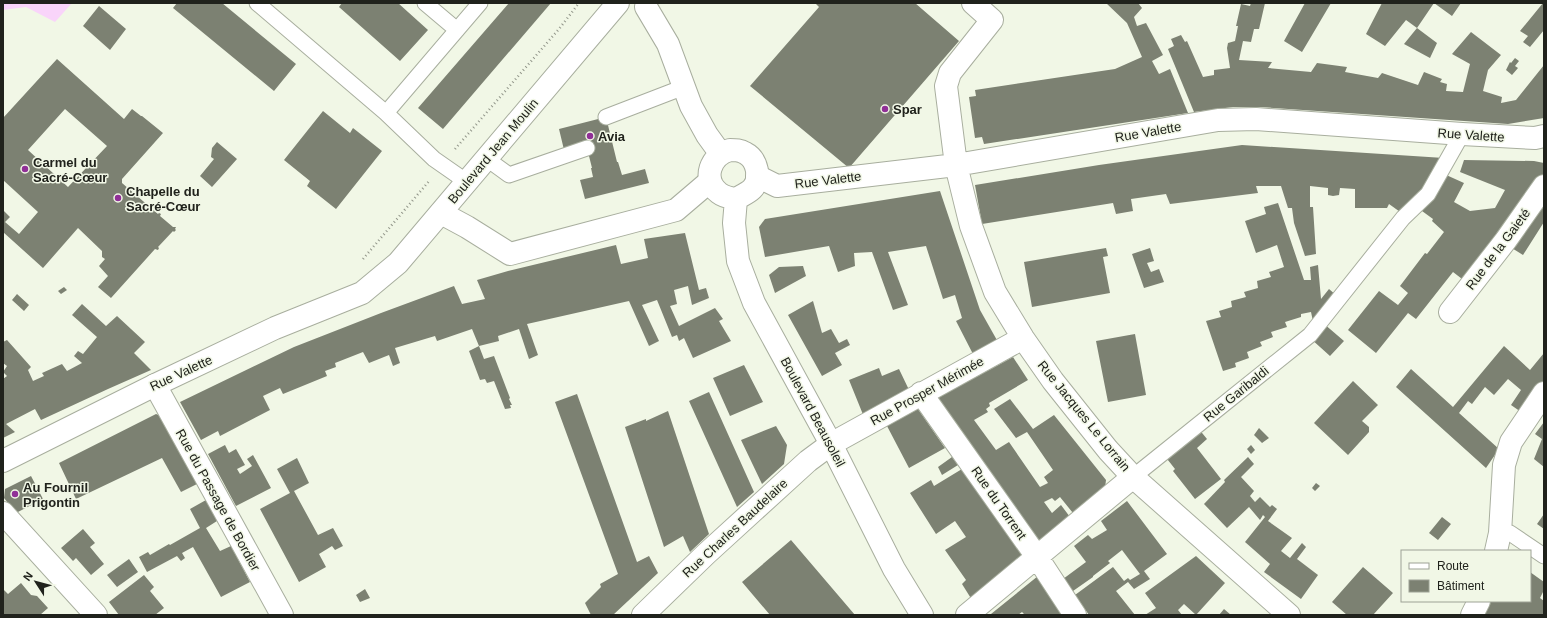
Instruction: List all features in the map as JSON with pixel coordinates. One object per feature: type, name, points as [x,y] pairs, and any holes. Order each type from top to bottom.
[{"type":"street","points":[[618,3],[629,9],[636,10],[649,5],[668,44],[691,106],[707,135],[720,153]]},
{"type":"street","name":"Boulevard Jean Moulin","points":[[362,293],[398,263],[618,3]]},
{"type":"street","name":"Rue Jacques Le Lorrain","points":[[973,3],[992,20],[950,73],[946,86],[956,165],[972,226],[995,292],[1023,338],[1053,382],[1108,450],[1133,477],[1289,615]]},
{"type":"street","name":"Rue Valette","points":[[758,176],[778,186],[956,165],[1218,120],[1256,119],[1462,134],[1535,138],[1544,136]]},
{"type":"street","points":[[730,150],[739,150],[747,153],[752,159],[757,168],[758,176],[752,190],[736,199],[726,197],[713,187],[710,181],[710,168],[720,153],[730,150]]},
{"type":"street","points":[[441,213],[467,227],[510,254],[676,210],[710,181]]},
{"type":"street","name":"Rue de la Gaieté","points":[[1450,312],[1506,240],[1544,186]]},
{"type":"street","name":"Boulevard Beausoleil","points":[[736,199],[734,223],[738,261],[754,304],[831,444],[894,568],[922,615]]},
{"type":"street","name":"Rue Valette","points":[[3,461],[155,385],[275,328],[362,293]]},
{"type":"street","name":"Rue Prosper Mérimée","points":[[831,444],[1023,338]]},
{"type":"street","name":"Rue du Passage de Bordier","points":[[155,385],[282,615]]},
{"type":"street","name":"Rue du Torrent","points":[[921,393],[1037,557],[1075,615]]},
{"type":"street","points":[[1498,542],[1504,465],[1511,442],[1544,393]]},
{"type":"street","name":"Rue Charles Baudelaire","points":[[643,615],[706,554],[802,466],[831,444]]},
{"type":"street","name":"Rue Garibaldi","points":[[967,615],[1133,477]]},
{"type":"street","points":[[3,512],[96,615]]},
{"type":"street","points":[[1472,615],[1478,602]]},
{"type":"lane","points":[[257,3],[386,113],[434,160],[467,182]]},
{"type":"lane","points":[[425,3],[457,30]]},
{"type":"lane","points":[[386,113],[480,3]]},
{"type":"lane","points":[[606,117],[684,87]]},
{"type":"lane","name":"Rue Garibaldi","points":[[1133,477],[1310,335],[1403,218],[1428,194],[1462,134]]},
{"type":"lane","points":[[487,158],[509,175],[587,148]]},
{"type":"lane","points":[[1498,542],[1510,533],[1544,556]]},
{"type":"shaded area","points":[[3,3],[72,3],[55,22],[26,7],[3,10]]},
{"type":"building","points":[[177,3],[222,3],[296,64],[274,91],[173,8]]},
{"type":"building","points":[[342,3],[398,3],[428,30],[400,61],[339,7]]},
{"type":"building","points":[[509,3],[551,3],[443,129],[418,108]]},
{"type":"building","points":[[815,3],[915,3],[959,41],[849,168],[750,86],[819,7]]},
{"type":"building","points":[[1106,3],[1138,3],[1142,8],[1134,17],[1137,26],[1146,23],[1163,55],[1152,61],[1159,74],[1170,69],[1188,113],[984,144],[982,137],[975,138],[969,97],[976,96],[975,90],[1115,69],[1142,57],[1127,23]]},
{"type":"building","points":[[1251,3],[1265,3],[1259,29],[1254,29],[1251,42],[1243,41],[1239,60],[1272,62],[1268,68],[1311,72],[1317,63],[1347,67],[1345,72],[1378,78],[1382,73],[1418,85],[1424,72],[1442,79],[1440,82],[1447,84],[1446,91],[1463,92],[1470,64],[1452,54],[1471,32],[1501,55],[1488,70],[1483,91],[1502,97],[1501,103],[1516,100],[1544,65],[1544,118],[1508,124],[1260,107],[1233,107],[1194,112],[1168,49],[1174,46],[1171,39],[1181,35],[1185,42],[1187,41],[1203,77],[1214,75],[1214,70],[1230,68],[1227,48],[1228,43],[1235,41],[1238,26],[1236,26],[1241,4],[1250,6]]},
{"type":"building","points":[[1305,3],[1331,3],[1302,52],[1284,41]]},
{"type":"building","points":[[1382,3],[1434,3],[1417,28],[1406,20],[1385,46],[1366,34]]},
{"type":"building","points":[[1434,3],[1461,3],[1452,16]]},
{"type":"building","points":[[1543,3],[1544,30],[1530,47],[1523,42],[1528,36],[1520,31]]},
{"type":"building","points":[[99,6],[126,29],[110,50],[83,26]]},
{"type":"building","points":[[1417,28],[1437,43],[1430,58],[1404,44]]},
{"type":"building","points":[[1515,58],[1519,61],[1515,66],[1518,68],[1512,75],[1506,70],[1510,62],[1511,63]]},
{"type":"building","name":"Carmel du Sacré-Cœur","points":[[57,59],[124,119],[132,109],[163,133],[122,179],[122,183],[158,214],[161,214],[160,216],[173,227],[176,227],[176,230],[174,232],[173,231],[158,247],[158,250],[155,249],[111,298],[98,287],[108,276],[99,266],[105,259],[102,257],[102,251],[78,228],[43,268],[3,232],[3,210],[10,217],[5,222],[19,234],[38,212],[3,180],[3,118]],"holes":[[[65,109],[107,146],[68,187],[28,150]]]},
{"type":"building","points":[[323,111],[350,133],[353,128],[382,151],[336,209],[307,186],[310,181],[284,160]]},
{"type":"building","points":[[606,117],[617,162],[622,175],[645,169],[649,183],[585,199],[580,180],[593,177],[587,148],[565,154],[559,129]]},
{"type":"building","points":[[217,142],[237,159],[212,187],[200,176],[214,159],[211,157],[212,148]]},
{"type":"building","points":[[1242,145],[1444,158],[1425,193],[1403,214],[1389,204],[1387,208],[1355,208],[1355,189],[1340,188],[1339,195],[1333,196],[1328,195],[1328,188],[1310,186],[1310,207],[1313,207],[1316,254],[1305,256],[1294,223],[1292,208],[1288,208],[1281,186],[1256,186],[1258,193],[1170,204],[1166,194],[1131,199],[1133,211],[1116,214],[1113,203],[982,224],[975,185],[1099,165]]},
{"type":"building","points":[[1464,160],[1534,161],[1544,163],[1544,179],[1466,282],[1453,272],[1416,319],[1408,313],[1376,353],[1348,330],[1379,291],[1398,305],[1408,293],[1400,286],[1425,253],[1427,254],[1444,232],[1432,221],[1433,219],[1422,211],[1444,174],[1464,183],[1454,202],[1470,211],[1495,208],[1505,190],[1460,172]]},
{"type":"building","points":[[940,191],[980,310],[998,342],[974,356],[956,321],[962,318],[955,295],[943,299],[926,246],[888,252],[908,305],[893,310],[872,252],[854,253],[855,266],[838,272],[829,246],[765,257],[759,227],[765,219]]},
{"type":"building","points":[[1544,191],[1544,222],[1523,255],[1507,245]]},
{"type":"building","points":[[1278,203],[1304,280],[1311,280],[1310,267],[1318,265],[1321,299],[1329,289],[1337,296],[1314,326],[1311,312],[1301,314],[1301,317],[1285,322],[1287,327],[1271,332],[1273,337],[1260,342],[1262,346],[1247,352],[1249,358],[1235,363],[1236,367],[1223,371],[1206,321],[1221,317],[1219,311],[1232,307],[1231,301],[1246,297],[1244,292],[1258,288],[1257,281],[1271,277],[1269,272],[1284,267],[1277,245],[1256,253],[1245,221],[1266,214],[1264,207]]},
{"type":"building","points":[[685,233],[699,290],[706,288],[709,298],[692,305],[688,286],[674,290],[677,304],[670,306],[679,326],[715,308],[723,319],[719,321],[731,341],[693,358],[684,338],[679,341],[677,335],[672,337],[657,300],[642,305],[659,341],[649,346],[629,301],[527,324],[538,355],[529,359],[519,329],[498,336],[499,341],[479,346],[472,329],[437,341],[435,336],[395,348],[400,363],[393,366],[389,355],[369,363],[363,352],[335,363],[336,367],[325,371],[327,376],[283,394],[280,388],[263,396],[270,410],[220,436],[218,431],[201,440],[180,402],[294,347],[454,286],[462,304],[485,299],[477,280],[616,245],[621,264],[648,258],[644,239]]},
{"type":"building","points":[[1106,248],[1108,256],[1103,257],[1110,293],[1032,307],[1024,262]]},
{"type":"building","points":[[1150,248],[1154,261],[1147,263],[1151,272],[1159,269],[1164,282],[1144,288],[1132,254]]},
{"type":"building","points":[[803,266],[806,276],[775,293],[769,275],[779,267]]},
{"type":"building","points":[[64,287],[67,290],[61,294],[58,291]]},
{"type":"building","points":[[17,294],[29,305],[24,311],[12,300]]},
{"type":"building","points":[[813,301],[822,333],[831,329],[839,343],[847,339],[850,345],[835,353],[842,365],[822,376],[788,315]]},
{"type":"building","points":[[82,304],[106,326],[117,316],[145,342],[134,353],[151,370],[41,420],[35,409],[6,424],[15,432],[3,438],[3,379],[7,376],[3,372],[7,366],[3,363],[3,342],[7,340],[31,367],[28,370],[33,381],[44,376],[42,373],[62,364],[67,371],[82,363],[74,356],[78,351],[83,354],[97,337],[72,315]]},
{"type":"building","points":[[1323,323],[1344,341],[1330,356],[1310,338]]},
{"type":"building","points":[[1135,334],[1146,395],[1108,402],[1096,341]]},
{"type":"building","points":[[479,346],[484,359],[494,356],[510,398],[509,399],[512,405],[510,405],[511,408],[505,409],[494,381],[487,383],[485,379],[480,380],[469,351]]},
{"type":"building","points":[[1504,346],[1530,370],[1544,353],[1544,385],[1524,414],[1511,405],[1521,390],[1508,379],[1494,395],[1485,387],[1472,404],[1468,401],[1459,413],[1499,449],[1486,468],[1396,387],[1411,369],[1453,407]]},
{"type":"building","points":[[1013,357],[1028,380],[989,403],[990,406],[986,409],[988,412],[974,420],[996,450],[1009,442],[1040,487],[1048,483],[1044,477],[1053,470],[1027,432],[1016,438],[994,409],[1010,399],[1033,429],[1054,415],[1106,480],[1104,496],[1077,518],[1060,497],[1055,501],[1052,498],[1044,502],[1052,513],[1061,505],[1073,521],[1041,546],[937,398]]},
{"type":"building","points":[[744,365],[763,402],[730,416],[713,378]]},
{"type":"building","points":[[879,368],[882,376],[899,369],[910,392],[864,417],[849,380]]},
{"type":"building","points":[[1353,381],[1378,405],[1362,421],[1369,427],[1369,432],[1348,455],[1314,423]]},
{"type":"building","points":[[709,392],[754,492],[737,507],[689,401]]},
{"type":"building","points":[[577,394],[637,562],[649,556],[658,573],[613,615],[591,615],[585,603],[601,587],[600,584],[618,574],[555,402]]},
{"type":"building","points":[[918,409],[945,448],[909,468],[887,426]]},
{"type":"building","points":[[668,411],[709,534],[690,552],[683,536],[664,547],[625,427],[646,419],[646,421]]},
{"type":"building","points":[[156,414],[161,416],[197,484],[181,492],[162,458],[76,499],[59,463]]},
{"type":"building","points":[[1544,422],[1544,467],[1534,459],[1542,439],[1535,434]]},
{"type":"building","points":[[776,426],[787,445],[784,464],[762,484],[741,440]]},
{"type":"building","points":[[1198,428],[1207,439],[1197,448],[1221,479],[1195,499],[1173,471],[1175,469],[1164,455]]},
{"type":"building","points":[[1259,428],[1269,438],[1262,443],[1254,435]]},
{"type":"building","points":[[225,445],[229,453],[236,449],[245,465],[237,469],[240,474],[252,466],[247,459],[253,455],[271,488],[236,506],[208,454]]},
{"type":"building","points":[[1251,445],[1255,450],[1251,454],[1247,449]]},
{"type":"building","points":[[952,457],[958,465],[942,475],[938,467]]},
{"type":"building","points":[[1248,457],[1254,464],[1241,477],[1254,491],[1250,496],[1255,502],[1260,497],[1270,507],[1272,505],[1277,509],[1268,521],[1292,538],[1281,551],[1290,558],[1302,543],[1306,547],[1297,559],[1318,575],[1301,599],[1264,572],[1270,564],[1245,542],[1265,517],[1263,515],[1260,520],[1249,507],[1227,528],[1204,504],[1225,482],[1224,480]]},
{"type":"building","points":[[297,458],[309,483],[294,491],[318,535],[333,528],[343,546],[335,550],[332,546],[319,554],[326,567],[299,582],[260,509],[290,493],[277,469]]},
{"type":"building","points":[[962,469],[1026,558],[972,600],[962,584],[966,580],[945,550],[966,537],[955,521],[936,534],[910,493],[931,480],[934,486]]},
{"type":"building","points":[[31,476],[43,499],[16,513],[4,498],[5,489]]},
{"type":"building","points":[[1316,483],[1320,486],[1315,491],[1312,488]]},
{"type":"building","points":[[206,500],[217,521],[206,528],[220,551],[231,546],[250,582],[221,597],[193,547],[182,553],[185,558],[181,561],[177,556],[147,572],[139,557],[148,552],[150,555],[200,528],[190,509]]},
{"type":"building","points":[[1127,501],[1167,554],[1144,571],[1150,579],[1134,589],[1128,582],[1116,591],[1135,615],[1089,615],[1075,595],[1113,567],[1124,581],[1128,578],[1130,580],[1140,574],[1122,550],[1108,561],[1110,563],[1073,591],[1063,579],[1086,562],[1074,546],[1088,535],[1092,539],[1107,530],[1101,521]]},
{"type":"building","points":[[1544,514],[1544,529],[1537,524]]},
{"type":"building","points":[[1442,517],[1451,524],[1438,540],[1429,533]]},
{"type":"building","points":[[83,529],[95,543],[90,547],[104,564],[91,575],[76,558],[73,561],[61,548]]},
{"type":"building","points":[[791,540],[855,615],[770,615],[742,582]]},
{"type":"building","points":[[1196,556],[1225,583],[1196,615],[1184,604],[1178,610],[1182,615],[1145,615],[1156,608],[1145,593]]},
{"type":"building","points":[[129,559],[138,572],[117,587],[107,575]]},
{"type":"building","points":[[1363,567],[1393,593],[1373,615],[1347,615],[1332,602]]},
{"type":"building","points":[[1531,573],[1544,582],[1544,590],[1540,598],[1544,601],[1544,615],[1480,615],[1486,602],[1531,602]]},
{"type":"building","points":[[144,575],[154,587],[150,591],[164,608],[155,615],[119,615],[109,602]]},
{"type":"building","points":[[1038,576],[1065,615],[1025,615],[1022,612],[1018,615],[991,615],[991,614]]},
{"type":"building","points":[[21,583],[31,595],[37,596],[48,608],[40,615],[3,615],[3,589],[8,594]]},
{"type":"building","points":[[365,589],[370,598],[360,602],[356,595]]},
{"type":"building","points":[[1224,609],[1231,615],[1219,615]]},
{"type":"place","name":"Spar","points":[[885,109]]},
{"type":"place","name":"Avia","points":[[590,136]]},
{"type":"place","name":"Carmel du Sacré-Cœur","points":[[25,169]]},
{"type":"place","name":"Chapelle du Sacré-Cœur","points":[[118,198]]},
{"type":"place","name":"Au Fournil Prigontin","points":[[15,494]]}]
